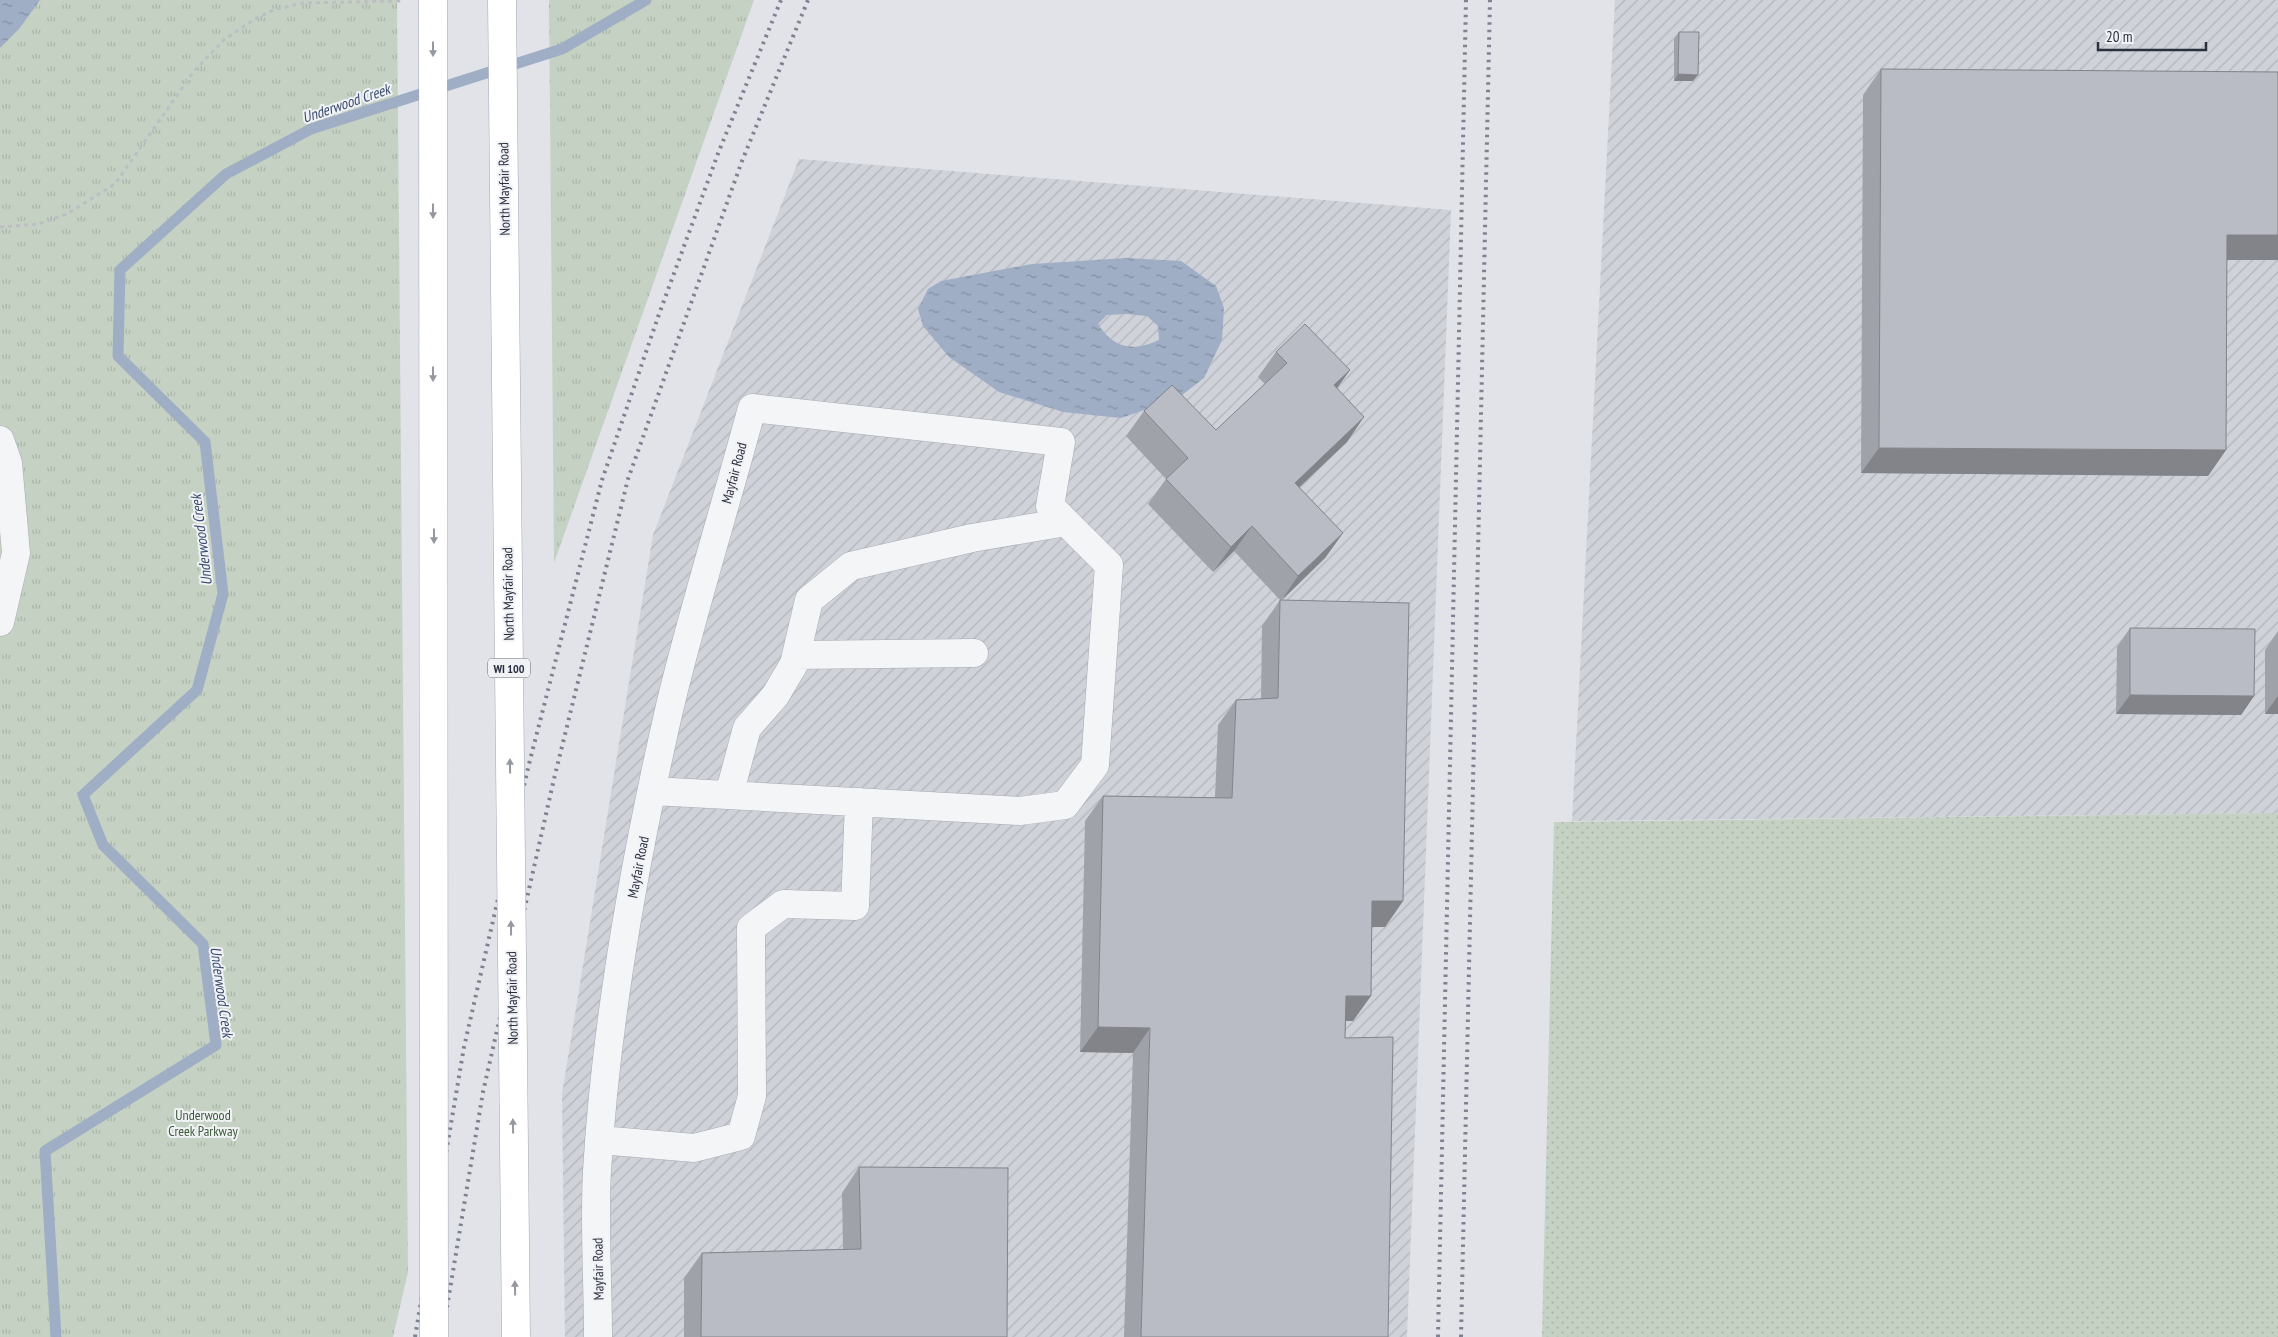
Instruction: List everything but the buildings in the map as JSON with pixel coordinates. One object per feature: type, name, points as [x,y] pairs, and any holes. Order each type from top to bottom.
[{"type":"main road","name":"North Mayfair Road","points":[[502,0],[516,1337]]},
{"type":"main road","points":[[422,1],[434,1337]]},
{"type":"street","name":"Mayfair Road","points":[[598,1337],[597,1173],[614,1014],[629,911],[670,710],[752,408],[1061,442],[1050,506],[1066,522]]},
{"type":"street","points":[[0,440],[8,463],[16,553],[0,622]]},
{"type":"street","points":[[653,791],[1020,811],[1065,805],[1095,765],[1109,565],[1066,522],[972,538],[851,566],[809,600],[794,664],[775,696],[748,728],[729,795]]},
{"type":"street","points":[[796,654],[974,654]]},
{"type":"street","points":[[600,1140],[694,1148],[741,1136],[752,1096],[750,928],[784,904],[856,906],[859,802]]},
{"type":"path","points":[[0,227],[38,224],[67,214],[115,184],[194,72],[225,39],[255,19],[273,10],[303,3],[422,1]]},
{"type":"shaded area","points":[[1615,0],[2278,0],[2278,813],[1572,821]]},
{"type":"shaded area","points":[[799,159],[1451,210],[1407,1337],[565,1337],[562,1094],[653,535]]},
{"type":"green space","name":"Underwood Creek Parkway","points":[[0,0],[397,0],[408,1272],[393,1337],[0,1337]]},
{"type":"green space","points":[[549,0],[754,0],[554,563]]},
{"type":"green space","points":[[2278,813],[2278,1337],[1542,1337],[1554,822]]},
{"type":"water","points":[[0,0],[40,0],[19,29],[0,48]]},
{"type":"water","points":[[1126,258],[1181,261],[1216,286],[1224,308],[1222,340],[1204,378],[1177,399],[1121,418],[1063,412],[999,392],[949,357],[923,326],[918,309],[928,289],[941,281],[1032,264]],"holes":[[[1107,315],[1147,316],[1158,326],[1159,340],[1141,346],[1132,347],[1117,343],[1098,324]]]},
{"type":"waterway","name":"Underwood Creek","points":[[56,1337],[45,1151],[216,1045],[203,944],[103,845],[83,795],[197,690],[223,594],[205,442],[118,356],[120,270],[226,174],[311,129],[562,49],[646,0]]},
{"type":"railway","points":[[415,1337],[464,1047],[529,764],[602,480],[658,317],[719,151],[781,0]]},
{"type":"railway","points":[[442,1337],[483,1092],[554,779],[628,479],[742,161],[808,0]]},
{"type":"railway","points":[[1438,1337],[1466,0]]},
{"type":"railway","points":[[1461,1337],[1490,0]]}]
